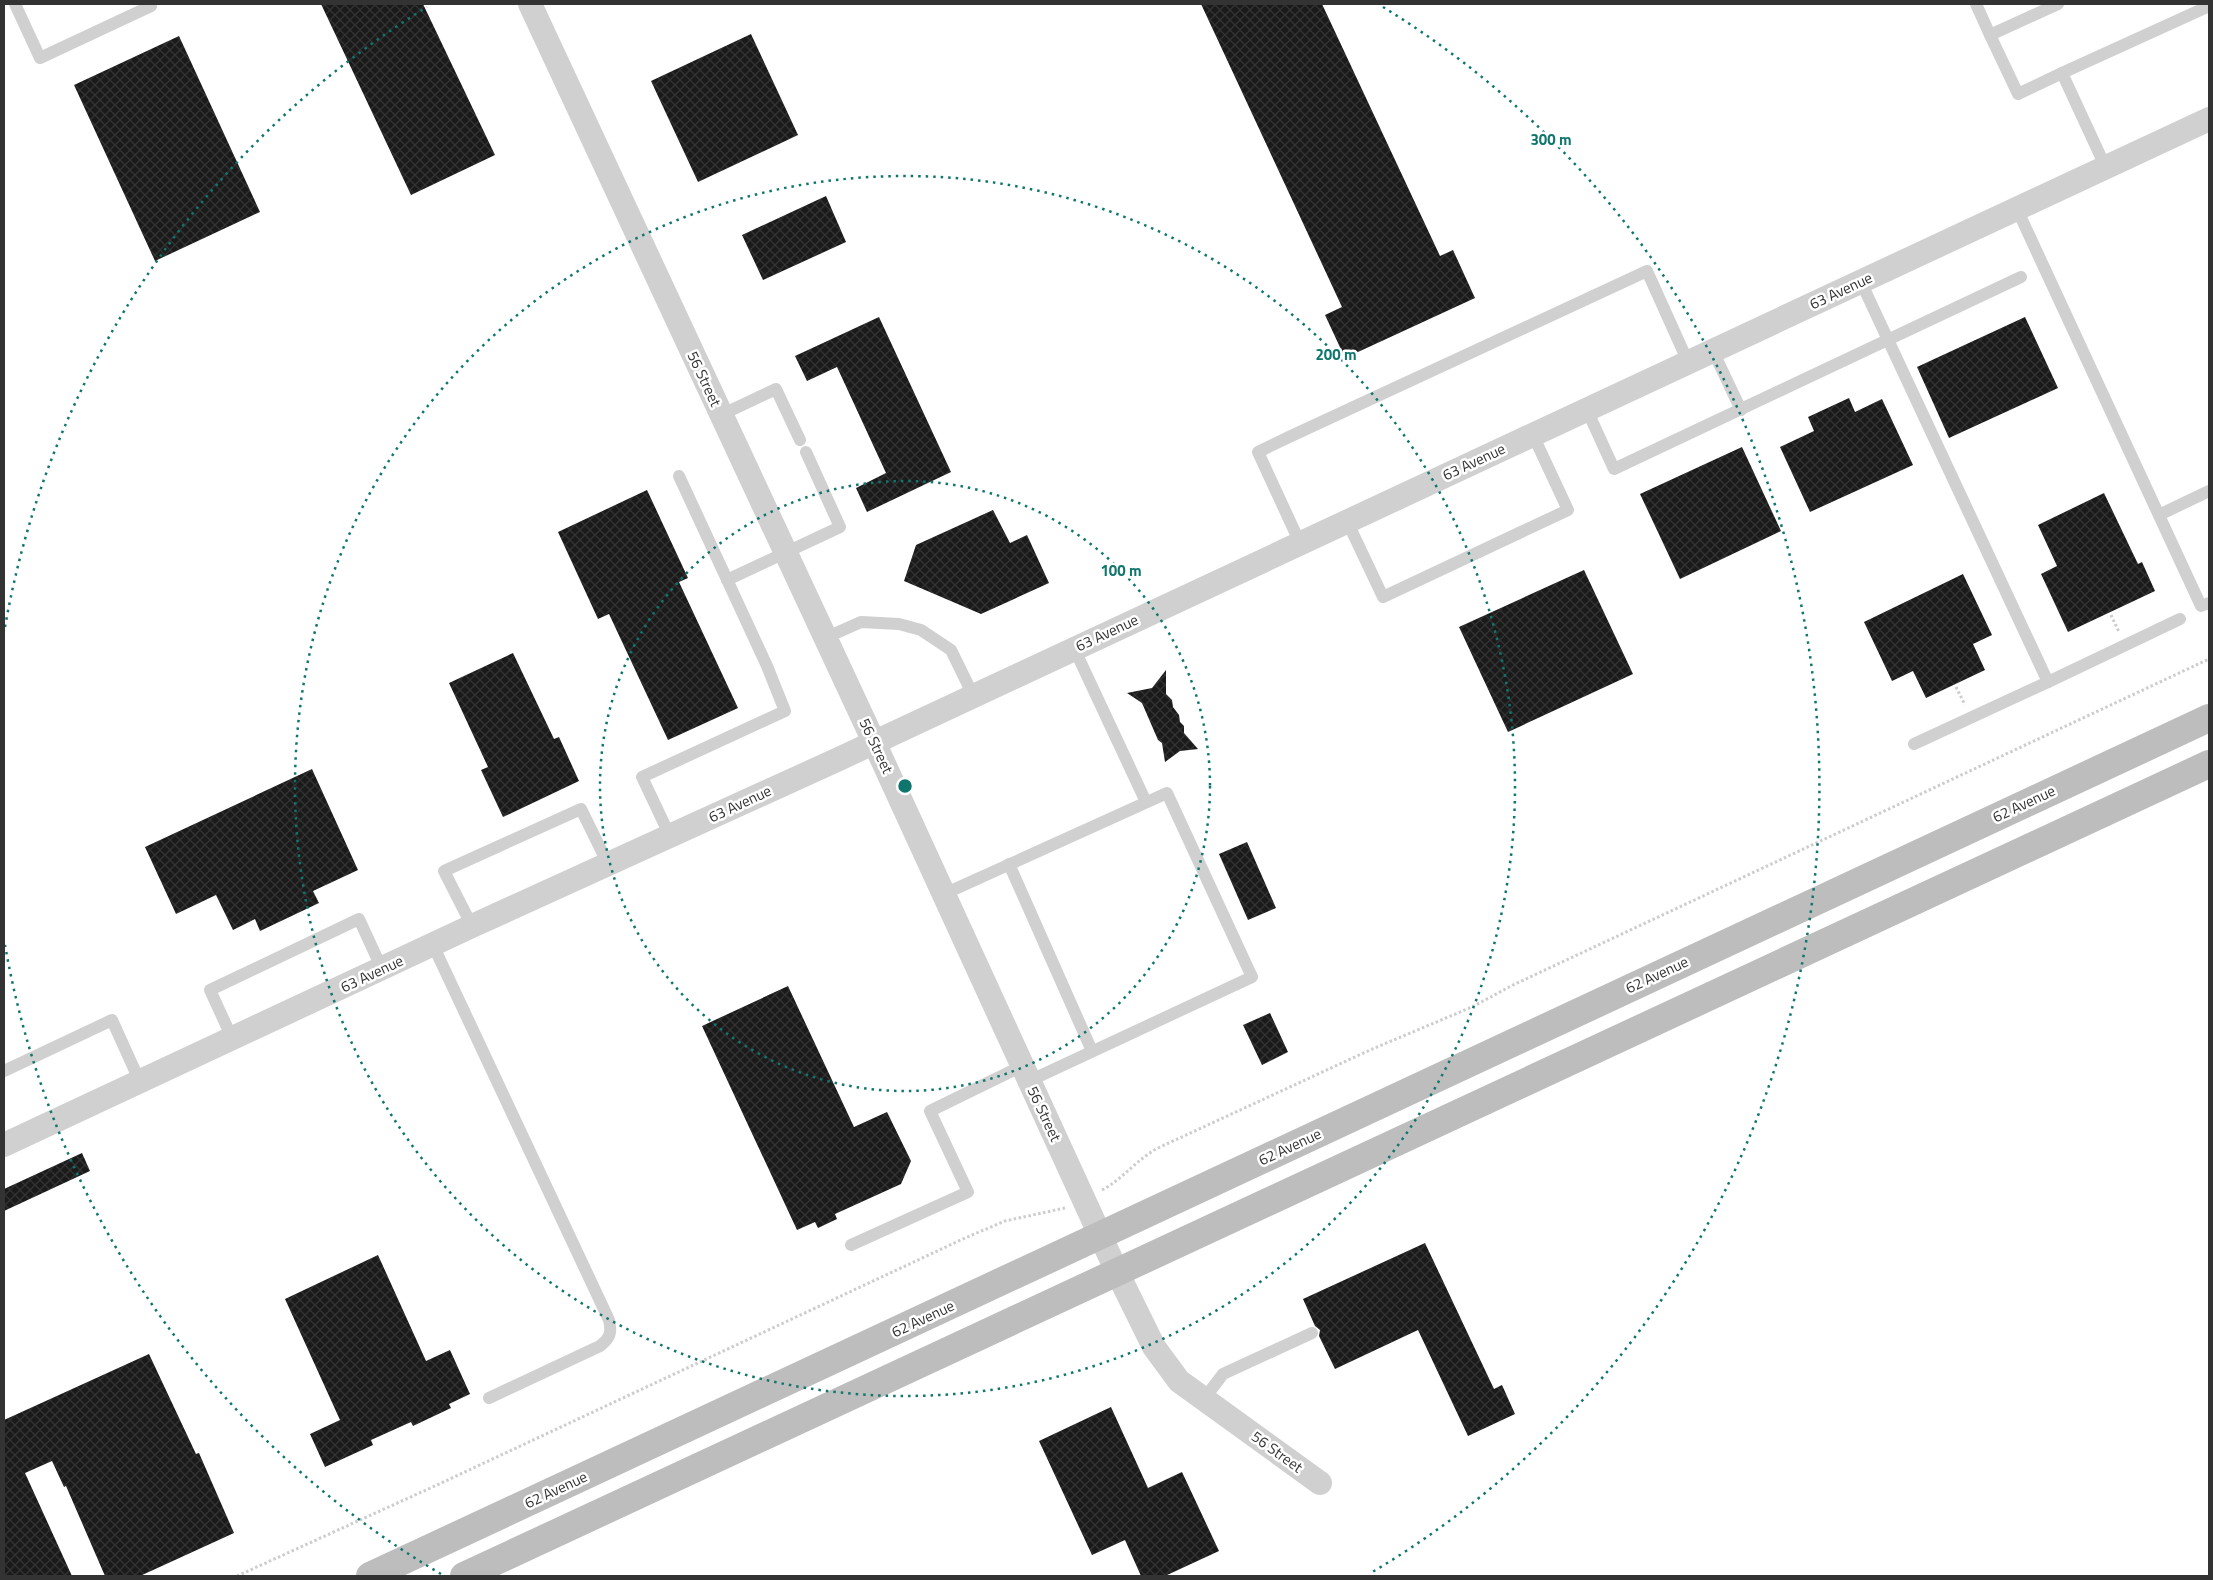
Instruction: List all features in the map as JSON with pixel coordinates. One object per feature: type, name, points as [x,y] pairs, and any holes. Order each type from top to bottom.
[{"type":"main road","name":"62 Avenue","points":[[370,1576],[2209,718]]},
{"type":"main road","points":[[464,1576],[2209,764]]},
{"type":"street","name":"56 Street","points":[[530,4],[874,742],[1100,1236],[1154,1347],[1179,1381],[1320,1483]]},
{"type":"street","name":"63 Avenue","points":[[4,1146],[472,926],[874,742],[2209,119]]},
{"type":"lane","points":[[15,4],[40,58],[152,6]]},
{"type":"lane","points":[[1976,4],[2018,94],[2207,7],[2206,4]]},
{"type":"lane","points":[[1990,35],[2058,4]]},
{"type":"lane","points":[[2062,73],[2106,168]]},
{"type":"lane","points":[[2017,209],[2201,606],[2209,602]]},
{"type":"lane","points":[[1300,543],[1258,452],[1289,437],[1647,271],[1688,362]]},
{"type":"lane","points":[[1587,410],[1614,470],[2021,277]]},
{"type":"lane","points":[[1861,282],[2048,682]]},
{"type":"lane","points":[[1713,351],[1741,410]]},
{"type":"lane","points":[[721,415],[776,389],[800,440]]},
{"type":"lane","points":[[1347,521],[1383,597],[1390,594],[1568,510],[1533,435]]},
{"type":"lane","points":[[727,580],[840,527],[806,452]]},
{"type":"lane","points":[[670,836],[642,777],[785,711],[767,666],[679,476]]},
{"type":"lane","points":[[2159,515],[2209,491]]},
{"type":"lane","points":[[1914,744],[2180,619]]},
{"type":"lane","points":[[825,638],[861,622],[899,624],[921,630],[951,650],[973,696]]},
{"type":"lane","points":[[1074,648],[1146,802]]},
{"type":"lane","points":[[851,1245],[968,1192],[930,1111],[1026,1073],[1092,1051],[1252,977],[1167,793],[944,894]]},
{"type":"lane","points":[[472,926],[444,871],[581,809],[608,864]]},
{"type":"lane","points":[[1009,864],[1092,1051]]},
{"type":"lane","points":[[233,1040],[210,990],[359,919],[382,969]]},
{"type":"lane","points":[[433,945],[605,1311],[611,1329],[608,1339],[600,1346],[489,1398]]},
{"type":"lane","points":[[4,1071],[112,1020],[140,1082]]},
{"type":"lane","points":[[1204,1399],[1223,1374],[1312,1333]]},
{"type":"path","points":[[1110,1186],[1135,1163],[1158,1148],[1370,1050],[1472,1007],[1513,984],[2209,659]]},
{"type":"path","points":[[237,1576],[454,1478],[965,1238],[1005,1221],[1036,1213],[1060,1210]]},
{"type":"building","points":[[321,4],[423,4],[495,155],[411,195]]},
{"type":"building","points":[[1201,4],[1322,4],[1440,256],[1453,250],[1475,298],[1345,358],[1325,315],[1342,307]]},
{"type":"building","points":[[751,34],[798,135],[698,182],[651,81]]},
{"type":"building","points":[[179,36],[260,212],[155,261],[74,85]]},
{"type":"building","points":[[826,196],[846,242],[763,280],[742,235]]},
{"type":"building","points":[[879,317],[951,472],[867,512],[856,488],[886,473],[837,367],[807,381],[795,356]]},
{"type":"building","points":[[2025,317],[2058,388],[1949,438],[1917,367]]},
{"type":"building","points":[[1849,398],[1855,412],[1882,399],[1913,465],[1810,512],[1780,447],[1814,431],[1808,417]]},
{"type":"building","points":[[1742,447],[1781,531],[1680,579],[1640,494]]},
{"type":"building","points":[[647,490],[688,578],[679,582],[738,708],[668,740],[609,614],[598,619],[558,532]]},
{"type":"building","points":[[2104,493],[2138,564],[2142,562],[2155,591],[2068,632],[2041,574],[2057,566],[2038,525]]},
{"type":"building","points":[[993,510],[1010,543],[1027,535],[1049,583],[981,614],[904,581],[916,545]]},
{"type":"building","points":[[1584,570],[1633,674],[1508,732],[1459,627]]},
{"type":"building","points":[[1963,574],[1992,635],[1973,644],[1985,670],[1926,698],[1913,671],[1892,681],[1864,622]]},
{"type":"building","points":[[513,653],[554,739],[559,737],[579,781],[503,817],[481,770],[488,767],[449,683]]},
{"type":"building","points":[[1166,670],[1166,694],[1172,700],[1173,707],[1179,715],[1180,722],[1184,726],[1184,733],[1198,749],[1180,751],[1165,762],[1162,743],[1158,740],[1142,703],[1127,693],[1152,688]]},
{"type":"building","points":[[312,769],[358,870],[313,891],[319,903],[260,931],[255,919],[233,930],[216,895],[176,914],[145,847]]},
{"type":"building","points":[[1247,842],[1276,908],[1248,920],[1219,854]]},
{"type":"building","points":[[788,986],[854,1127],[887,1112],[911,1161],[901,1184],[835,1214],[837,1219],[818,1228],[815,1222],[797,1230],[702,1026]]},
{"type":"building","points":[[1270,1013],[1288,1052],[1262,1065],[1243,1025]]},
{"type":"building","points":[[82,1153],[90,1171],[4,1211],[4,1189]]},
{"type":"building","points":[[1425,1243],[1494,1389],[1502,1385],[1515,1414],[1468,1436],[1418,1330],[1335,1369],[1319,1336],[1320,1330],[1315,1326],[1303,1299]]},
{"type":"building","points":[[378,1255],[426,1361],[450,1350],[470,1394],[449,1404],[451,1408],[413,1426],[411,1422],[371,1440],[373,1445],[325,1467],[310,1434],[340,1420],[285,1299]]},
{"type":"building","points":[[149,1354],[196,1454],[199,1453],[234,1533],[140,1576],[105,1576],[66,1486],[64,1487],[52,1461],[25,1473],[72,1576],[4,1576],[4,1420]]},
{"type":"building","points":[[1111,1407],[1148,1488],[1182,1472],[1219,1551],[1165,1576],[1141,1576],[1125,1540],[1092,1555],[1039,1441]]}]
